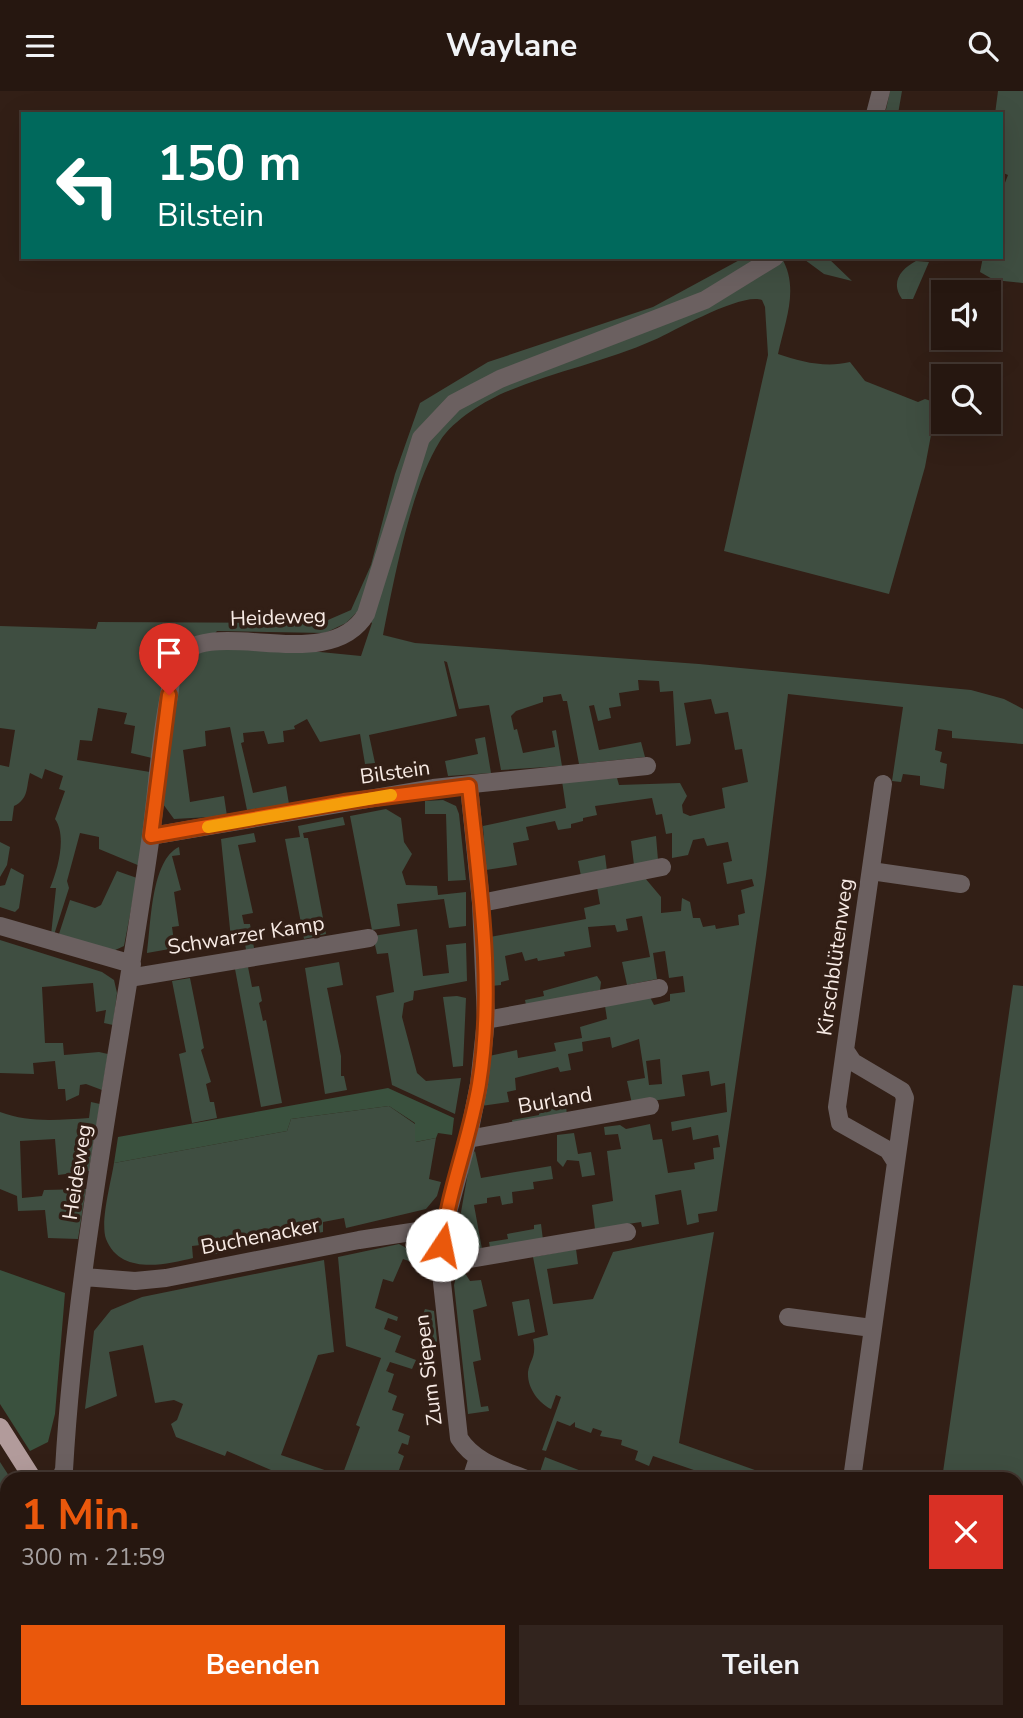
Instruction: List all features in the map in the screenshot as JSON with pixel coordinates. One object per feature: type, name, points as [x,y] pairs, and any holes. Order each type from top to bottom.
[{"type":"main road","points":[[0,1427],[29,1472]]},
{"type":"street","points":[[875,112],[881,91]]},
{"type":"street","name":"Heideweg","points":[[63,1472],[69,1387],[84,1277],[151,836],[165,713],[176,663],[184,651],[207,642],[316,643],[342,637],[354,629],[366,614],[421,438],[454,403],[500,379],[639,328],[705,300],[772,259]]},
{"type":"street","name":"Bilstein","points":[[151,836],[344,802],[647,766]]},
{"type":"street","name":"Kirschblütenweg","points":[[883,784],[837,1107],[840,1123],[888,1150],[895,1161]]},
{"type":"street","points":[[444,1227],[468,1139],[479,1084],[486,1020],[481,903],[469,786]]},
{"type":"street","points":[[481,903],[662,867]]},
{"type":"street","name":"Kirschblütenweg","points":[[871,871],[961,884]]},
{"type":"street","points":[[0,926],[130,971]]},
{"type":"street","name":"Schwarzer Kamp","points":[[130,971],[369,938]]},
{"type":"street","points":[[486,1020],[659,988]]},
{"type":"street","name":"Kirschblütenweg","points":[[845,1050],[853,1062],[905,1094],[853,1472]]},
{"type":"street","name":"Burland","points":[[468,1139],[650,1106]]},
{"type":"street","name":"Buchenacker","points":[[84,1277],[135,1281],[166,1278],[359,1240],[444,1227]]},
{"type":"street","name":"Zum Siepen","points":[[444,1227],[440,1264],[459,1438],[467,1451],[510,1472]]},
{"type":"street","points":[[440,1264],[627,1232]]},
{"type":"street","points":[[788,1317],[872,1328]]},
{"type":"street","points":[[473,1472],[478,1458]]},
{"type":"green space","points":[[890,91],[902,91],[898,112],[885,112]]},
{"type":"green space","points":[[998,91],[1023,91],[1023,283],[994,280],[980,272],[983,259],[1003,259],[1003,188],[1008,175],[1003,173],[1003,112],[995,112]]},
{"type":"green space","points":[[741,259],[782,259],[787,268],[790,280],[789,304],[778,354],[814,363],[850,362],[865,381],[918,402],[925,399],[931,401],[931,434],[925,467],[889,594],[724,551],[768,355],[765,307],[762,300],[740,301],[654,340],[508,391],[480,405],[461,418],[440,441],[420,483],[412,508],[383,635],[415,643],[699,664],[971,690],[1004,699],[1023,709],[1023,744],[952,738],[952,731],[938,729],[935,750],[942,752],[940,762],[947,764],[944,789],[920,785],[920,776],[903,774],[901,782],[892,781],[903,707],[788,694],[766,875],[717,1211],[698,1214],[699,1222],[687,1225],[681,1190],[655,1195],[659,1224],[642,1227],[641,1222],[595,1229],[592,1205],[613,1201],[607,1151],[621,1149],[618,1134],[605,1135],[604,1127],[620,1125],[626,1129],[650,1124],[653,1140],[662,1139],[668,1173],[695,1169],[694,1163],[714,1159],[713,1148],[720,1147],[718,1135],[693,1140],[691,1127],[672,1131],[671,1122],[727,1112],[725,1083],[711,1086],[709,1071],[682,1075],[685,1096],[632,1104],[627,1081],[645,1078],[639,1039],[612,1048],[610,1037],[582,1042],[583,1051],[568,1054],[571,1070],[560,1072],[558,1067],[515,1078],[516,1090],[507,1092],[509,1102],[481,1106],[489,1056],[517,1050],[518,1058],[556,1051],[554,1043],[582,1038],[580,1027],[607,1019],[605,1006],[650,997],[654,1005],[670,1001],[670,994],[685,992],[683,976],[669,978],[665,951],[653,953],[657,979],[627,985],[622,962],[650,957],[642,916],[626,919],[628,930],[617,932],[615,925],[588,927],[591,947],[564,952],[565,956],[525,961],[522,952],[505,956],[509,980],[501,982],[501,985],[491,986],[490,937],[586,919],[584,908],[600,904],[597,887],[645,878],[661,897],[661,913],[681,911],[682,898],[690,902],[693,918],[700,918],[703,927],[715,925],[716,929],[739,925],[738,915],[745,913],[741,890],[754,886],[752,879],[727,884],[723,863],[732,861],[728,842],[707,846],[704,838],[693,840],[688,855],[672,858],[672,833],[666,834],[662,814],[656,815],[652,798],[595,806],[597,815],[571,824],[571,828],[558,830],[555,821],[526,827],[529,840],[513,843],[517,865],[486,870],[483,826],[566,808],[562,781],[617,778],[619,785],[680,783],[687,796],[682,805],[683,813],[690,816],[725,808],[722,788],[748,782],[742,749],[735,750],[728,712],[715,714],[711,699],[684,703],[691,740],[690,744],[676,746],[673,691],[660,692],[659,681],[638,680],[639,690],[619,693],[621,706],[609,708],[611,718],[598,721],[594,705],[589,706],[599,750],[641,742],[645,757],[579,764],[567,701],[563,701],[561,694],[543,697],[543,702],[516,711],[511,716],[514,730],[517,729],[523,753],[555,747],[552,731],[556,730],[562,766],[501,770],[489,705],[459,709],[447,662],[444,661],[457,716],[369,735],[375,763],[365,764],[360,734],[320,742],[307,719],[294,726],[295,729],[283,731],[284,742],[268,744],[264,731],[243,733],[244,742],[241,743],[253,793],[286,786],[289,804],[247,810],[230,727],[205,731],[206,746],[183,750],[190,802],[224,796],[227,816],[174,819],[163,804],[175,691],[182,675],[193,661],[169,640],[152,758],[131,753],[135,726],[124,724],[127,713],[98,708],[92,741],[80,740],[77,760],[150,772],[140,866],[99,849],[99,837],[80,833],[67,881],[69,888],[54,935],[51,935],[56,888],[50,888],[61,843],[59,826],[55,819],[65,791],[59,789],[63,776],[45,769],[42,779],[30,773],[25,796],[14,806],[12,821],[0,821],[0,765],[9,767],[15,730],[0,728],[0,626],[96,629],[98,622],[321,623],[351,610],[371,565],[395,474],[420,403],[488,362],[653,307]],"holes":[[[356,613],[372,623],[361,656],[208,641],[217,631],[325,633],[346,623]],[[660,1059],[662,1084],[649,1085],[646,1061]]]},
{"type":"green space","points":[[804,259],[829,259],[852,281],[824,274]]},
{"type":"green space","points":[[916,261],[929,262],[913,299],[902,299],[897,282],[902,272]]},
{"type":"green space","points":[[485,737],[491,773],[448,776],[445,761],[478,754],[475,739]]},
{"type":"green space","points":[[443,800],[456,806],[459,814],[466,880],[448,881],[446,814],[425,814],[425,801]]},
{"type":"green space","points":[[386,809],[401,818],[404,842],[412,854],[402,872],[406,885],[437,886],[438,895],[466,892],[466,926],[449,928],[444,899],[397,904],[400,926],[372,930],[350,816]]},
{"type":"green space","points":[[343,817],[345,825],[303,833],[304,838],[308,838],[326,934],[304,939],[285,839],[300,837],[298,826]]},
{"type":"green space","points":[[254,833],[256,842],[238,845],[253,913],[242,915],[244,924],[250,924],[254,948],[246,950],[244,937],[231,939],[221,839]]},
{"type":"green space","points":[[656,836],[658,860],[634,865],[631,841]]},
{"type":"green space","points":[[0,842],[10,847],[7,865],[0,877]]},
{"type":"green space","points":[[179,847],[180,855],[172,856],[181,890],[174,892],[179,926],[172,927],[175,948],[147,953],[158,879],[170,854]]},
{"type":"green space","points":[[605,855],[607,871],[581,876],[578,861]]},
{"type":"green space","points":[[11,868],[24,875],[19,908],[15,912],[0,907],[0,886],[5,885]]},
{"type":"green space","points":[[117,871],[137,878],[124,946],[113,951],[58,937],[70,900],[95,908],[101,905]]},
{"type":"green space","points":[[417,929],[423,976],[449,973],[446,945],[466,943],[467,981],[414,991],[413,1000],[404,1003],[402,1017],[417,1073],[426,1081],[461,1078],[455,1114],[392,1085],[376,996],[394,992],[388,953],[377,954],[373,936]]},
{"type":"green space","points":[[0,940],[102,972],[114,980],[117,993],[113,1025],[104,1023],[106,1010],[96,1012],[93,983],[42,987],[45,1043],[63,1043],[64,1055],[99,1052],[108,1054],[102,1090],[86,1084],[80,1085],[79,1095],[66,1101],[65,1089],[58,1089],[55,1061],[33,1063],[34,1074],[0,1073]]},
{"type":"green space","points":[[339,962],[343,985],[327,988],[341,1056],[341,1076],[344,1076],[347,1090],[325,1094],[305,968]]},
{"type":"green space","points":[[248,967],[252,987],[259,986],[262,1001],[259,1003],[263,1021],[266,1020],[282,1103],[261,1107],[235,969]]},
{"type":"green space","points":[[597,976],[601,982],[600,990],[526,1005],[525,1000],[544,996],[543,991]]},
{"type":"green space","points":[[190,978],[204,1048],[201,1050],[211,1082],[206,1084],[217,1118],[192,1123],[179,1054],[186,1052],[172,981]]},
{"type":"green space","points":[[1013,985],[1023,986],[1023,1472],[943,1472]]},
{"type":"green space","points":[[443,997],[466,998],[463,1066],[453,1067]]},
{"type":"green space","points":[[388,1088],[454,1118],[452,1135],[438,1133],[436,1138],[415,1142],[415,1123],[389,1106],[291,1119],[287,1131],[114,1163],[118,1137]]},
{"type":"green space","points":[[91,1102],[100,1104],[89,1171],[58,1175],[55,1139],[20,1141],[22,1198],[42,1196],[44,1190],[86,1189],[78,1239],[48,1238],[45,1210],[18,1211],[17,1196],[0,1189],[0,1112],[33,1119],[89,1118]]},
{"type":"green space","points":[[389,1106],[415,1124],[416,1142],[436,1138],[429,1179],[441,1182],[437,1196],[426,1209],[346,1228],[344,1218],[323,1222],[323,1232],[280,1240],[278,1227],[248,1233],[250,1247],[211,1255],[209,1244],[192,1246],[193,1258],[157,1265],[132,1263],[122,1258],[106,1239],[105,1212],[114,1163],[287,1131],[291,1119]]},
{"type":"green space","points":[[566,1106],[567,1115],[513,1125],[512,1120]]},
{"type":"green space","points":[[574,1133],[578,1154],[591,1152],[595,1175],[582,1177],[579,1161],[567,1160],[563,1167],[557,1161],[557,1135]]},
{"type":"green space","points":[[475,1151],[481,1178],[551,1166],[553,1179],[533,1182],[534,1189],[512,1192],[513,1203],[502,1205],[500,1196],[487,1198],[487,1203],[474,1205],[482,1249],[461,1251],[457,1235],[471,1155]]},
{"type":"green space","points":[[541,1224],[543,1240],[490,1248],[489,1242],[508,1239],[507,1234],[534,1229],[534,1225]]},
{"type":"green space","points":[[714,1232],[679,1443],[760,1472],[700,1472],[653,1456],[649,1466],[635,1460],[638,1451],[621,1445],[622,1440],[600,1436],[602,1431],[593,1428],[591,1433],[575,1427],[575,1422],[570,1426],[557,1421],[546,1451],[542,1450],[561,1397],[556,1395],[551,1409],[542,1403],[529,1384],[528,1372],[534,1354],[533,1339],[548,1335],[533,1257],[576,1249],[578,1264],[547,1269],[553,1304],[593,1299],[613,1252]]},
{"type":"green space","points":[[399,1244],[422,1256],[421,1265],[403,1259],[393,1282],[383,1279],[375,1308],[398,1317],[397,1321],[388,1318],[384,1329],[401,1336],[395,1352],[416,1360],[412,1369],[390,1362],[386,1371],[394,1374],[388,1392],[397,1396],[392,1410],[404,1414],[398,1431],[410,1436],[408,1445],[402,1443],[398,1453],[404,1456],[399,1470],[404,1472],[343,1472],[360,1427],[356,1425],[381,1358],[346,1346],[338,1257]]},
{"type":"green space","points":[[324,1260],[334,1352],[318,1355],[281,1455],[330,1472],[276,1472],[227,1451],[225,1456],[176,1437],[171,1424],[177,1420],[183,1404],[174,1400],[155,1403],[143,1345],[109,1352],[117,1396],[85,1409],[94,1331],[111,1310],[142,1297]]},
{"type":"green space","points":[[0,1270],[65,1293],[55,1414],[48,1442],[30,1451],[0,1404]]},
{"type":"green space","points":[[463,1270],[470,1281],[481,1280],[487,1306],[473,1310],[481,1360],[473,1362],[481,1407],[488,1406],[489,1411],[468,1414],[454,1285],[456,1277]]},
{"type":"green space","points":[[529,1299],[535,1332],[518,1336],[512,1302]]},
{"type":"green space","points":[[425,1309],[434,1311],[438,1350],[422,1344],[427,1328],[419,1325]]},
{"type":"green space","points":[[545,1457],[584,1472],[540,1472]]},
{"type":"green space","points":[[0,1462],[6,1472],[0,1472]]},
{"type":"slow traffic","points":[[208,827],[391,795]]},
{"type":"route","points":[[169,695],[151,836],[433,788],[469,786],[481,903],[486,1020],[479,1084],[442,1245]]}]
